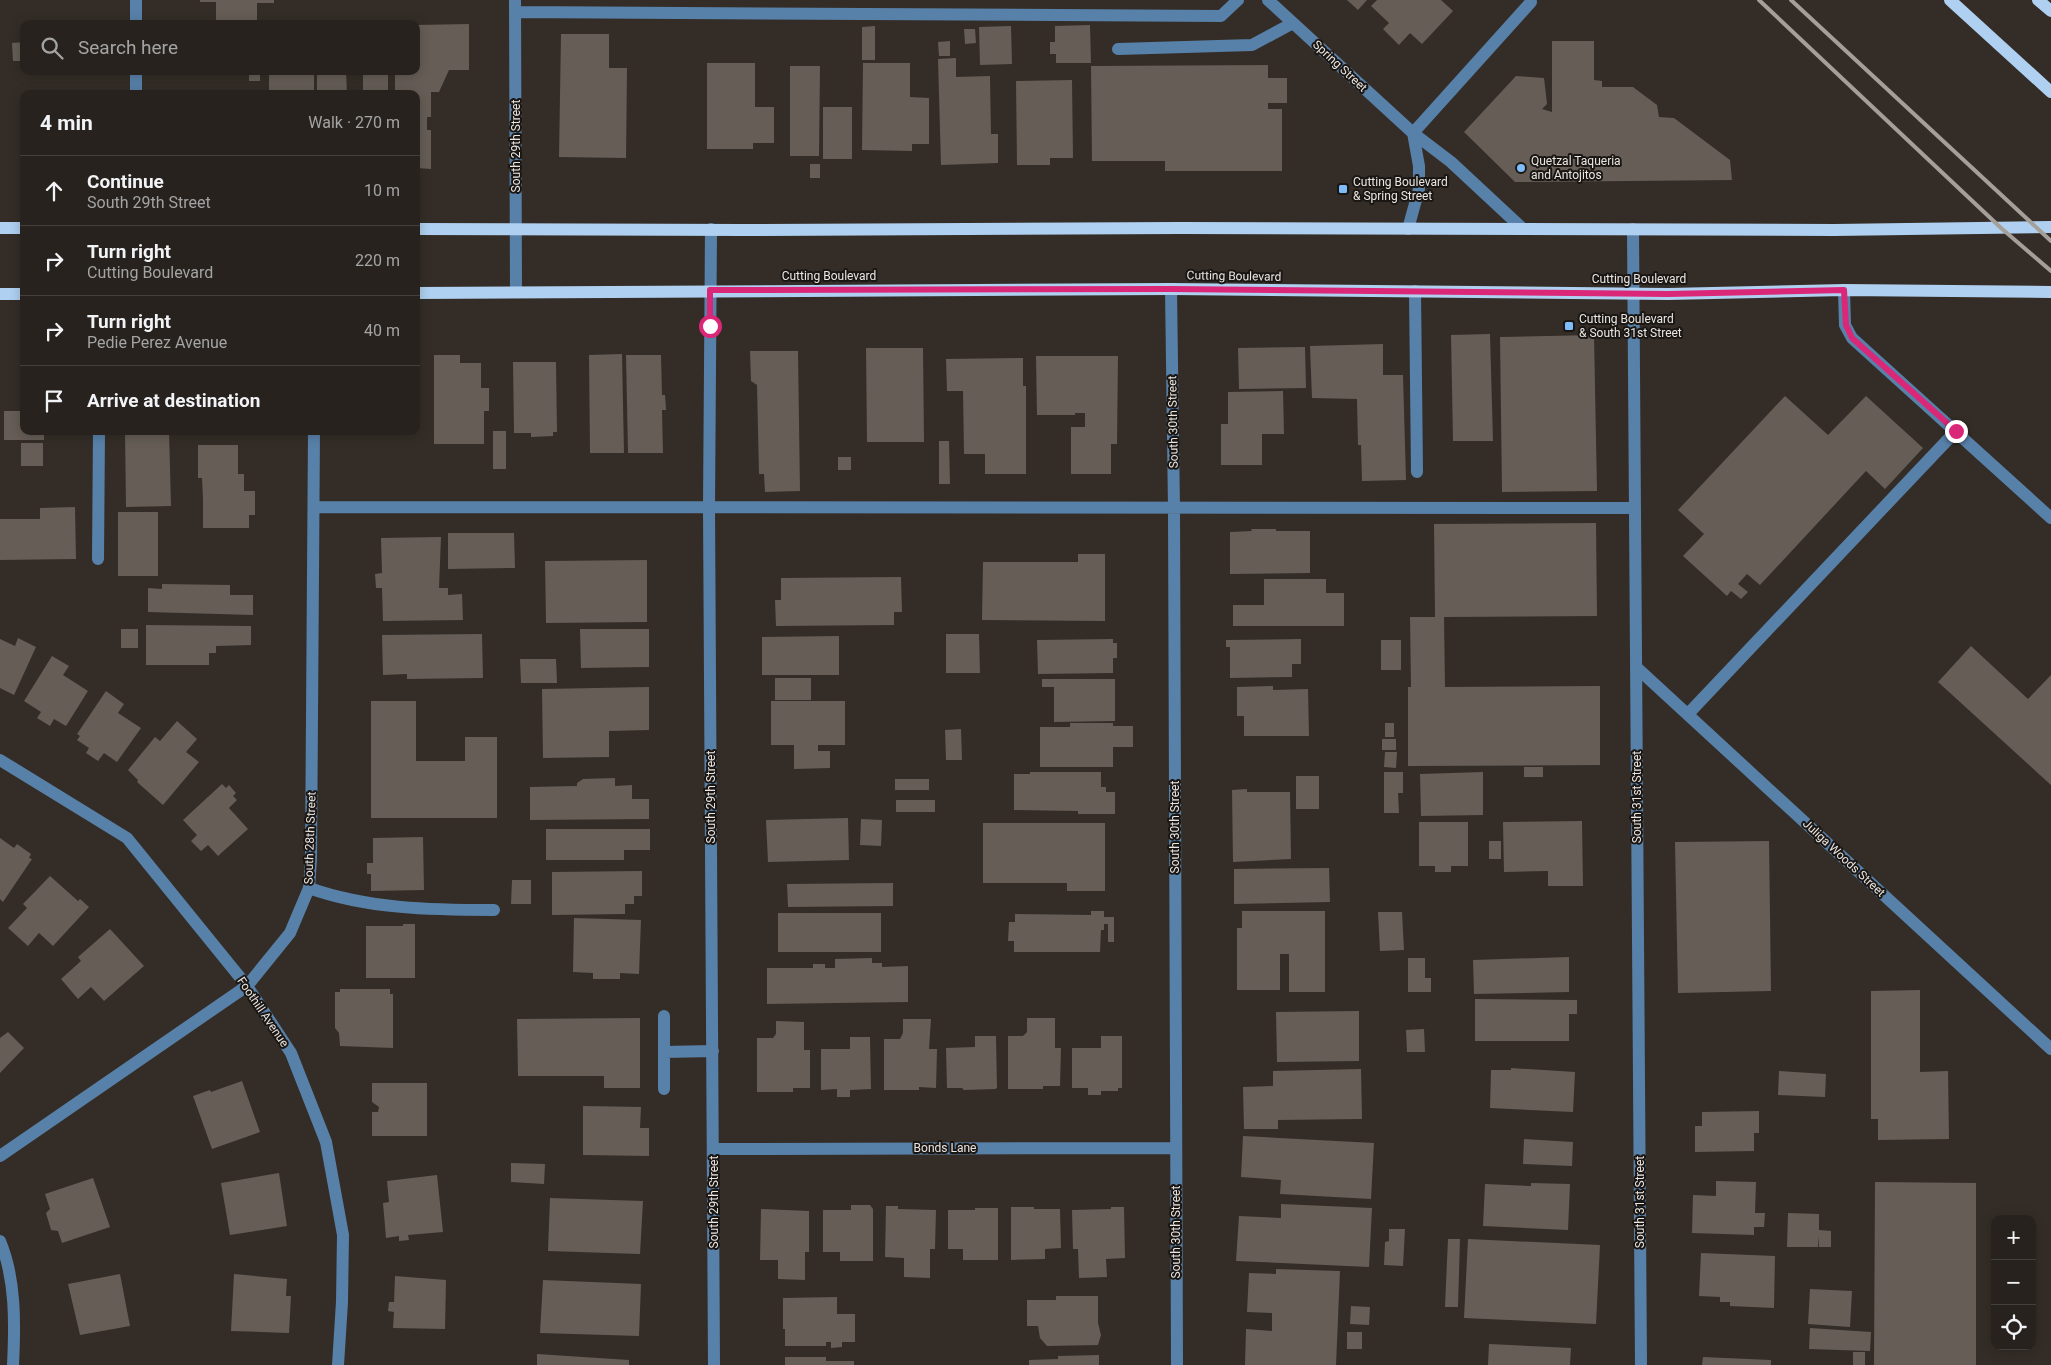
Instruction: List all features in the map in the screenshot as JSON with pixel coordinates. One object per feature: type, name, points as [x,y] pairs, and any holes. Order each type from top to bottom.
[{"type":"main road","points":[[1950,0],[2051,92]]},
{"type":"main road","points":[[2038,0],[2051,11]]},
{"type":"main road","points":[[420,229],[1180,228],[1834,230],[2051,227]]},
{"type":"main road","points":[[0,228],[20,228]]},
{"type":"main road","name":"Cutting Boulevard","points":[[420,293],[1171,289],[1633,293],[1844,290],[2051,292]]},
{"type":"main road","points":[[0,294],[20,294]]},
{"type":"street","points":[[136,0],[136,20]]},
{"type":"street","points":[[515,6],[1221,16],[1238,0]]},
{"type":"street","name":"Spring Street","points":[[1268,0],[1413,133],[1451,162],[1523,230]]},
{"type":"street","points":[[1408,230],[1418,189],[1419,166],[1413,133],[1531,2]]},
{"type":"street","name":"South 29th Street","points":[[515,6],[516,292]]},
{"type":"street","points":[[1118,49],[1252,44],[1293,22]]},
{"type":"street","points":[[136,75],[136,90]]},
{"type":"street","name":"South 29th Street","points":[[711,230],[709,507],[714,1365]]},
{"type":"street","name":"South 31st Street","points":[[1633,230],[1641,1365]]},
{"type":"street","name":"South 30th Street","points":[[1171,289],[1174,508],[1177,1365]]},
{"type":"street","points":[[1844,290],[1846,325],[1852,338],[2051,518]]},
{"type":"street","points":[[1415,292],[1417,472]]},
{"type":"street","points":[[1688,714],[1956,431]]},
{"type":"street","points":[[98,559],[99,435]]},
{"type":"street","name":"South 28th Street","points":[[0,1156],[246,986],[290,933],[309,888],[314,435]]},
{"type":"street","points":[[314,507],[1635,508]]},
{"type":"street","name":"Juliga Woods Street","points":[[1636,667],[2051,1048]]},
{"type":"street","name":"Foothill Avenue","points":[[0,760],[127,838],[246,986],[291,1053],[326,1142],[343,1235],[342,1302],[338,1365]]},
{"type":"street","points":[[309,888],[333,896],[402,907],[444,910],[494,910]]},
{"type":"street","points":[[664,1016],[664,1089]]},
{"type":"street","points":[[664,1052],[713,1051]]},
{"type":"street","name":"Bonds Lane","points":[[714,1149],[1176,1148]]},
{"type":"street","points":[[0,1241],[7,1258],[15,1328],[13,1365]]},
{"type":"building","points":[[200,0],[274,0],[274,3],[257,3],[257,20],[216,20],[216,2],[200,2]]},
{"type":"building","points":[[1347,0],[1367,0],[1358,10]]},
{"type":"building","points":[[1377,0],[1441,0],[1453,11],[1422,44],[1410,33],[1399,45],[1383,29],[1389,23],[1371,6]]},
{"type":"building","points":[[469,24],[469,70],[449,70],[439,92],[431,92],[431,117],[427,117],[427,130],[431,130],[431,169],[420,168],[420,90],[395,90],[395,75],[420,75],[420,25]]},
{"type":"building","points":[[1090,25],[1091,63],[1056,63],[1056,54],[1050,54],[1050,42],[1055,42],[1055,26]]},
{"type":"building","points":[[875,26],[875,60],[862,60],[862,27]]},
{"type":"building","points":[[1011,26],[1012,64],[980,65],[979,27]]},
{"type":"building","points":[[964,29],[975,29],[976,43],[965,44]]},
{"type":"building","points":[[561,34],[609,34],[609,68],[627,68],[626,158],[559,157]]},
{"type":"building","points":[[950,41],[950,56],[939,56],[938,42]]},
{"type":"building","points":[[1552,41],[1594,41],[1594,80],[1602,81],[1602,87],[1633,87],[1657,105],[1659,117],[1674,118],[1730,160],[1732,180],[1515,182],[1464,132],[1516,76],[1544,78],[1547,104],[1542,109],[1552,112]]},
{"type":"building","points":[[20,42],[20,61],[13,61],[12,43]]},
{"type":"building","points":[[956,58],[956,77],[990,76],[991,134],[998,134],[998,163],[941,165],[938,59]]},
{"type":"building","points":[[707,63],[755,63],[755,107],[774,107],[774,143],[753,143],[753,149],[707,149]]},
{"type":"building","points":[[863,63],[910,63],[910,97],[929,98],[929,144],[912,144],[912,151],[862,150]]},
{"type":"building","points":[[1268,65],[1268,78],[1287,78],[1287,103],[1268,103],[1268,109],[1282,109],[1282,171],[1165,171],[1165,161],[1092,161],[1091,66]]},
{"type":"building","points":[[790,66],[820,66],[819,156],[790,156]]},
{"type":"building","points":[[249,75],[260,75],[260,81],[249,81]]},
{"type":"building","points":[[269,75],[314,75],[314,90],[269,90]]},
{"type":"building","points":[[317,75],[346,75],[347,90],[317,90]]},
{"type":"building","points":[[363,75],[388,75],[388,90],[363,90]]},
{"type":"building","points":[[1072,80],[1073,158],[1050,158],[1050,165],[1017,165],[1016,81]]},
{"type":"building","points":[[823,107],[852,107],[852,159],[823,159]]},
{"type":"building","points":[[810,164],[820,164],[820,178],[810,178]]},
{"type":"building","points":[[1490,334],[1493,441],[1453,441],[1451,335]]},
{"type":"building","points":[[1594,335],[1597,491],[1502,492],[1500,337]]},
{"type":"building","points":[[1383,344],[1383,375],[1403,375],[1406,480],[1362,481],[1361,445],[1358,445],[1357,399],[1312,398],[1310,346]]},
{"type":"building","points":[[1305,347],[1306,388],[1239,389],[1238,348]]},
{"type":"building","points":[[866,348],[923,348],[924,442],[867,442]]},
{"type":"building","points":[[750,351],[798,351],[800,491],[765,492],[764,474],[759,474],[757,385],[751,381]]},
{"type":"building","points":[[622,354],[624,453],[590,453],[589,355]]},
{"type":"building","points":[[434,355],[460,355],[460,363],[481,363],[481,388],[489,388],[489,411],[484,411],[484,444],[434,444]]},
{"type":"building","points":[[626,355],[661,355],[662,395],[665,395],[666,410],[662,410],[663,453],[628,453]]},
{"type":"building","points":[[1036,356],[1118,356],[1117,444],[1111,444],[1111,474],[1071,474],[1071,427],[1085,427],[1085,413],[1075,413],[1075,415],[1037,415]]},
{"type":"building","points":[[1023,358],[1023,386],[1026,386],[1026,474],[985,474],[985,454],[964,454],[963,391],[947,391],[946,359]]},
{"type":"building","points":[[513,362],[556,362],[557,432],[553,432],[553,436],[531,437],[531,433],[514,433]]},
{"type":"building","points":[[1283,391],[1284,434],[1262,434],[1262,465],[1221,465],[1221,424],[1228,424],[1228,392]]},
{"type":"building","points":[[1785,396],[1828,435],[1866,396],[1923,448],[1885,489],[1866,471],[1760,585],[1747,574],[1738,584],[1748,592],[1741,599],[1731,591],[1727,596],[1683,556],[1704,534],[1678,510]]},
{"type":"building","points":[[4,411],[20,411],[20,435],[44,435],[44,440],[4,440]]},
{"type":"building","points":[[493,431],[506,431],[506,469],[493,469]]},
{"type":"building","points":[[125,435],[169,435],[171,506],[126,507]]},
{"type":"building","points":[[939,441],[949,441],[950,484],[939,484]]},
{"type":"building","points":[[21,443],[43,443],[43,466],[21,466]]},
{"type":"building","points":[[198,445],[238,445],[238,474],[244,474],[244,491],[255,491],[255,515],[249,515],[249,528],[203,528],[202,478],[198,478]]},
{"type":"building","points":[[838,457],[851,457],[851,470],[838,470]]},
{"type":"building","points":[[75,507],[76,559],[0,560],[0,519],[40,519],[40,508]]},
{"type":"building","points":[[118,512],[158,512],[158,576],[118,576]]},
{"type":"building","points":[[1596,523],[1597,616],[1444,617],[1445,687],[1600,686],[1600,765],[1408,766],[1408,687],[1411,687],[1410,617],[1435,617],[1434,524]]},
{"type":"building","points":[[1251,529],[1310,531],[1310,573],[1230,574],[1230,532],[1252,531]]},
{"type":"building","points":[[448,533],[514,533],[515,568],[448,569]]},
{"type":"building","points":[[441,537],[439,588],[448,588],[448,595],[462,594],[463,620],[383,621],[382,588],[376,588],[375,574],[382,573],[381,538]]},
{"type":"building","points":[[1078,554],[1105,554],[1105,621],[982,620],[983,562],[1078,562]]},
{"type":"building","points":[[647,560],[647,622],[546,623],[545,561]]},
{"type":"building","points":[[901,577],[902,612],[894,612],[894,625],[776,626],[775,600],[781,600],[781,578]]},
{"type":"building","points":[[1264,579],[1326,579],[1326,593],[1344,593],[1344,626],[1233,626],[1233,605],[1264,605]]},
{"type":"building","points":[[162,584],[230,585],[230,595],[253,595],[253,615],[148,612],[148,588],[162,589]]},
{"type":"building","points":[[146,625],[251,626],[251,645],[216,646],[216,653],[209,653],[209,665],[146,665]]},
{"type":"building","points":[[121,629],[138,629],[138,648],[121,648]]},
{"type":"building","points":[[580,629],[649,629],[649,667],[581,668]]},
{"type":"building","points":[[482,634],[483,678],[407,679],[407,674],[383,675],[382,635]]},
{"type":"building","points":[[946,634],[979,634],[980,673],[946,673]]},
{"type":"building","points":[[839,636],[839,675],[762,675],[762,637]]},
{"type":"building","points":[[18,638],[36,647],[14,695],[0,688],[0,639],[15,646]]},
{"type":"building","points":[[1113,639],[1113,643],[1117,643],[1117,658],[1113,658],[1113,673],[1038,674],[1037,640]]},
{"type":"building","points":[[1301,639],[1301,664],[1292,664],[1292,677],[1230,678],[1230,647],[1226,647],[1226,640]]},
{"type":"building","points":[[1381,640],[1401,640],[1401,670],[1381,670]]},
{"type":"building","points":[[1971,646],[2028,699],[2051,675],[2051,785],[1938,682]]},
{"type":"building","points":[[52,656],[69,666],[63,675],[88,691],[66,726],[54,719],[50,726],[37,718],[41,712],[24,701]]},
{"type":"building","points":[[520,659],[556,659],[557,683],[521,683]]},
{"type":"building","points":[[775,678],[811,678],[811,700],[775,700]]},
{"type":"building","points":[[1042,679],[1115,679],[1115,721],[1054,722],[1054,687],[1042,687]]},
{"type":"building","points":[[1273,686],[1273,690],[1308,689],[1309,736],[1244,736],[1244,716],[1237,716],[1237,687]]},
{"type":"building","points":[[649,687],[649,730],[609,731],[609,757],[543,758],[542,689]]},
{"type":"building","points":[[106,691],[124,704],[118,713],[141,728],[117,762],[104,753],[98,761],[86,753],[89,748],[77,740],[80,736],[77,734]]},
{"type":"building","points":[[371,701],[416,701],[416,761],[465,761],[465,737],[497,737],[497,818],[371,818]]},
{"type":"building","points":[[771,701],[845,701],[845,745],[818,745],[818,751],[830,751],[830,768],[794,769],[794,745],[771,745]]},
{"type":"building","points":[[177,721],[197,739],[186,752],[199,762],[163,805],[137,782],[138,780],[128,770],[155,737],[160,741]]},
{"type":"building","points":[[1070,723],[1113,723],[1113,726],[1133,726],[1133,747],[1113,747],[1113,767],[1040,767],[1040,727],[1070,727]]},
{"type":"building","points":[[1385,723],[1394,723],[1394,737],[1385,737]]},
{"type":"building","points":[[961,729],[962,760],[946,760],[945,730]]},
{"type":"building","points":[[1382,739],[1396,739],[1396,750],[1382,750]]},
{"type":"building","points":[[1385,752],[1397,752],[1396,768],[1384,767]]},
{"type":"building","points":[[1524,767],[1543,767],[1543,777],[1524,777]]},
{"type":"building","points":[[1030,772],[1101,772],[1101,787],[1106,787],[1106,792],[1115,792],[1115,814],[1078,814],[1078,811],[1014,810],[1014,774],[1030,774]]},
{"type":"building","points":[[1384,772],[1403,772],[1403,793],[1398,793],[1399,813],[1384,813]]},
{"type":"building","points":[[1483,772],[1483,815],[1421,816],[1420,774]]},
{"type":"building","points":[[1296,776],[1319,776],[1319,809],[1296,809]]},
{"type":"building","points":[[615,778],[615,786],[632,785],[632,799],[649,799],[649,819],[530,820],[530,787],[577,786],[577,783],[583,779]]},
{"type":"building","points":[[895,779],[929,779],[929,790],[895,790]]},
{"type":"building","points":[[222,784],[226,788],[229,785],[236,793],[233,796],[237,800],[229,808],[248,829],[218,856],[208,845],[201,851],[191,841],[197,835],[183,820]]},
{"type":"building","points":[[1247,789],[1247,792],[1290,792],[1291,859],[1233,862],[1232,790]]},
{"type":"building","points":[[896,800],[935,800],[935,812],[896,812]]},
{"type":"building","points":[[848,818],[849,860],[768,862],[766,820]]},
{"type":"building","points":[[861,819],[882,820],[881,846],[860,845]]},
{"type":"building","points":[[1582,821],[1583,886],[1548,886],[1548,871],[1504,872],[1503,822]]},
{"type":"building","points":[[1419,822],[1468,822],[1468,866],[1451,866],[1451,872],[1435,872],[1435,866],[1419,866]]},
{"type":"building","points":[[983,823],[1105,823],[1105,891],[1067,891],[1067,883],[983,883]]},
{"type":"building","points":[[546,829],[650,829],[650,850],[624,850],[624,860],[546,860]]},
{"type":"building","points":[[423,837],[424,890],[371,891],[371,874],[367,874],[367,863],[373,863],[373,838]]},
{"type":"building","points":[[0,838],[14,848],[17,844],[31,854],[29,858],[32,859],[3,902],[0,899]]},
{"type":"building","points":[[1489,841],[1501,841],[1501,859],[1489,859]]},
{"type":"building","points":[[1769,841],[1771,991],[1678,993],[1675,842]]},
{"type":"building","points":[[1329,868],[1330,902],[1234,904],[1234,869]]},
{"type":"building","points":[[642,871],[642,896],[634,896],[634,904],[625,904],[625,914],[552,915],[552,872]]},
{"type":"building","points":[[50,876],[78,901],[80,899],[89,907],[53,946],[39,933],[28,946],[8,928],[27,908],[23,904]]},
{"type":"building","points":[[512,880],[531,880],[531,904],[511,904]]},
{"type":"building","points":[[893,883],[893,906],[788,907],[787,884]]},
{"type":"building","points":[[1091,911],[1104,911],[1104,917],[1114,917],[1114,942],[1108,942],[1108,924],[1104,924],[1104,930],[1101,930],[1100,952],[1014,952],[1014,941],[1008,941],[1009,922],[1015,922],[1015,914],[1091,915]]},
{"type":"building","points":[[1242,911],[1325,911],[1325,992],[1289,992],[1289,954],[1280,954],[1280,990],[1237,990],[1237,928],[1242,928]]},
{"type":"building","points":[[1378,912],[1402,912],[1404,950],[1380,951]]},
{"type":"building","points":[[778,913],[881,913],[881,952],[778,952]]},
{"type":"building","points":[[574,918],[641,920],[639,974],[620,973],[620,979],[593,979],[593,973],[573,972]]},
{"type":"building","points":[[403,924],[415,924],[415,978],[366,978],[366,926],[403,926]]},
{"type":"building","points":[[110,929],[144,966],[104,1001],[91,987],[78,999],[61,979],[81,961],[78,957]]},
{"type":"building","points":[[1569,957],[1569,992],[1474,994],[1473,960]]},
{"type":"building","points":[[872,958],[872,963],[882,963],[882,967],[908,966],[908,1002],[767,1004],[767,968],[813,968],[813,964],[825,964],[825,968],[835,968],[835,959]]},
{"type":"building","points":[[1408,958],[1425,958],[1425,978],[1431,978],[1431,992],[1408,992]]},
{"type":"building","points":[[340,989],[390,989],[390,994],[393,994],[393,1048],[340,1046],[339,1033],[335,1028],[335,992],[340,992]]},
{"type":"building","points":[[1920,990],[1920,1072],[1948,1071],[1949,1139],[1878,1140],[1878,1119],[1871,1119],[1871,991]]},
{"type":"building","points":[[1475,999],[1577,1000],[1577,1014],[1569,1014],[1569,1041],[1475,1041]]},
{"type":"building","points":[[1359,1011],[1359,1061],[1277,1062],[1276,1012]]},
{"type":"building","points":[[640,1018],[640,1088],[604,1088],[604,1076],[518,1076],[517,1019]]},
{"type":"building","points":[[1027,1018],[1055,1018],[1055,1048],[1061,1048],[1060,1086],[1043,1086],[1043,1089],[1008,1089],[1008,1036],[1023,1036],[1027,1032]]},
{"type":"building","points":[[903,1019],[931,1019],[929,1049],[937,1049],[936,1088],[919,1087],[919,1090],[884,1090],[884,1039],[900,1039],[903,1033]]},
{"type":"building","points":[[776,1021],[804,1022],[804,1050],[810,1050],[810,1088],[793,1088],[793,1092],[757,1092],[757,1038],[773,1038],[776,1034]]},
{"type":"building","points":[[1424,1029],[1425,1052],[1407,1052],[1406,1030]]},
{"type":"building","points":[[8,1032],[24,1048],[0,1073],[0,1038]]},
{"type":"building","points":[[975,1036],[996,1036],[997,1088],[964,1090],[962,1088],[947,1088],[946,1048],[975,1047]]},
{"type":"building","points":[[1101,1036],[1122,1036],[1122,1088],[1118,1088],[1118,1091],[1101,1091],[1101,1095],[1088,1095],[1088,1088],[1072,1088],[1072,1048],[1101,1048]]},
{"type":"building","points":[[850,1037],[870,1037],[871,1089],[850,1090],[850,1097],[837,1097],[837,1089],[821,1090],[821,1049],[850,1049]]},
{"type":"building","points":[[1511,1068],[1575,1072],[1573,1112],[1490,1108],[1491,1070],[1511,1070]]},
{"type":"building","points":[[1361,1069],[1362,1119],[1278,1120],[1278,1129],[1244,1129],[1243,1087],[1273,1086],[1273,1071]]},
{"type":"building","points":[[1779,1071],[1826,1074],[1825,1097],[1778,1095]]},
{"type":"building","points":[[242,1081],[260,1132],[212,1149],[193,1096]]},
{"type":"building","points":[[372,1083],[427,1083],[427,1136],[372,1136],[372,1112],[378,1112],[379,1107],[372,1102]]},
{"type":"building","points":[[583,1106],[641,1107],[640,1128],[649,1128],[649,1156],[583,1155]]},
{"type":"building","points":[[1759,1111],[1759,1133],[1754,1133],[1754,1151],[1695,1152],[1695,1126],[1702,1126],[1702,1112]]},
{"type":"building","points":[[1243,1136],[1374,1143],[1371,1199],[1280,1194],[1281,1180],[1241,1177]]},
{"type":"building","points":[[1524,1139],[1573,1142],[1572,1166],[1523,1164]]},
{"type":"building","points":[[511,1163],[545,1164],[544,1184],[511,1182]]},
{"type":"building","points":[[279,1173],[287,1226],[230,1235],[221,1183]]},
{"type":"building","points":[[437,1175],[443,1232],[408,1235],[409,1240],[399,1241],[399,1236],[386,1238],[383,1203],[389,1202],[387,1181]]},
{"type":"building","points":[[93,1178],[110,1227],[62,1243],[58,1231],[51,1230],[46,1213],[50,1209],[45,1194]]},
{"type":"building","points":[[1716,1181],[1756,1182],[1755,1213],[1765,1213],[1764,1227],[1754,1227],[1754,1235],[1692,1233],[1693,1195],[1716,1196]]},
{"type":"building","points":[[1875,1182],[1976,1183],[1976,1365],[1874,1365]]},
{"type":"building","points":[[1531,1183],[1570,1184],[1568,1230],[1483,1226],[1485,1184],[1531,1186]]},
{"type":"building","points":[[550,1198],[643,1201],[640,1254],[548,1251]]},
{"type":"building","points":[[1281,1204],[1372,1208],[1369,1267],[1236,1261],[1239,1216],[1281,1218]]},
{"type":"building","points":[[851,1205],[870,1205],[873,1209],[873,1261],[840,1261],[840,1252],[823,1252],[823,1210],[851,1210]]},
{"type":"building","points":[[886,1206],[898,1206],[898,1209],[936,1210],[935,1249],[930,1249],[930,1278],[904,1277],[904,1258],[885,1257]]},
{"type":"building","points":[[1011,1207],[1060,1209],[1061,1248],[1045,1249],[1045,1259],[1011,1260]]},
{"type":"building","points":[[1111,1207],[1124,1207],[1125,1258],[1106,1259],[1107,1277],[1079,1278],[1078,1249],[1073,1249],[1072,1210],[1111,1209]]},
{"type":"building","points":[[975,1208],[998,1208],[998,1260],[963,1260],[963,1249],[948,1249],[948,1210],[975,1210]]},
{"type":"building","points":[[761,1209],[809,1211],[809,1252],[805,1252],[805,1280],[778,1279],[778,1260],[760,1260]]},
{"type":"building","points":[[1788,1213],[1819,1214],[1819,1230],[1831,1231],[1831,1247],[1819,1247],[1819,1236],[1818,1247],[1787,1247]]},
{"type":"building","points":[[1389,1229],[1405,1229],[1403,1266],[1384,1265],[1385,1242],[1389,1241]]},
{"type":"building","points":[[1448,1239],[1460,1239],[1458,1307],[1445,1307]]},
{"type":"building","points":[[1468,1239],[1600,1245],[1596,1324],[1464,1318]]},
{"type":"building","points":[[1701,1253],[1775,1256],[1774,1308],[1730,1306],[1730,1302],[1720,1302],[1720,1297],[1699,1296]]},
{"type":"building","points":[[1276,1269],[1340,1271],[1336,1365],[1245,1365],[1246,1329],[1272,1331],[1272,1313],[1247,1312],[1249,1273],[1276,1274]]},
{"type":"building","points":[[120,1274],[130,1326],[80,1335],[68,1284]]},
{"type":"building","points":[[234,1274],[287,1279],[286,1296],[291,1296],[289,1333],[231,1331]]},
{"type":"building","points":[[395,1276],[446,1280],[445,1329],[393,1328],[394,1312],[388,1311],[389,1302],[394,1302]]},
{"type":"building","points":[[543,1280],[641,1284],[639,1336],[540,1333]]},
{"type":"building","points":[[1810,1289],[1852,1291],[1850,1327],[1808,1324]]},
{"type":"building","points":[[1056,1296],[1098,1296],[1098,1323],[1101,1335],[1098,1345],[1047,1346],[1040,1338],[1038,1326],[1027,1326],[1027,1300],[1056,1300]]},
{"type":"building","points":[[837,1297],[837,1314],[855,1314],[855,1342],[842,1342],[842,1347],[831,1348],[831,1342],[826,1342],[826,1346],[785,1346],[783,1298]]},
{"type":"building","points":[[1351,1306],[1370,1307],[1369,1325],[1350,1324]]},
{"type":"building","points":[[1810,1328],[1871,1332],[1870,1351],[1809,1349]]},
{"type":"building","points":[[1347,1332],[1362,1332],[1362,1349],[1347,1349]]},
{"type":"building","points":[[1489,1344],[1571,1348],[1570,1365],[1488,1365]]},
{"type":"building","points":[[1853,1352],[1865,1352],[1865,1365],[1853,1365]]},
{"type":"building","points":[[537,1354],[629,1360],[629,1365],[537,1365]]},
{"type":"building","points":[[1099,1355],[1099,1365],[1029,1365],[1029,1360],[1058,1359],[1058,1356]]},
{"type":"building","points":[[785,1357],[826,1357],[826,1361],[854,1361],[854,1365],[785,1365]]},
{"type":"building","points":[[1703,1357],[1771,1360],[1771,1365],[1702,1365]]},
{"type":"railway","points":[[1759,0],[2001,228],[2051,271]]},
{"type":"railway","points":[[1791,0],[2051,241]]},
{"type":"place","name":"Quetzal Taqueria and Antojitos","points":[[1521,168]]},
{"type":"place","name":"Cutting Boulevard & Spring Street","points":[[1343,189]]},
{"type":"place","name":"Cutting Boulevard & South 31st Street","points":[[1569,326]]},
{"type":"route","points":[[710,326],[710,290],[1171,289],[1668,294],[1844,290],[1846,325],[1852,338],[1956,431]]}]
